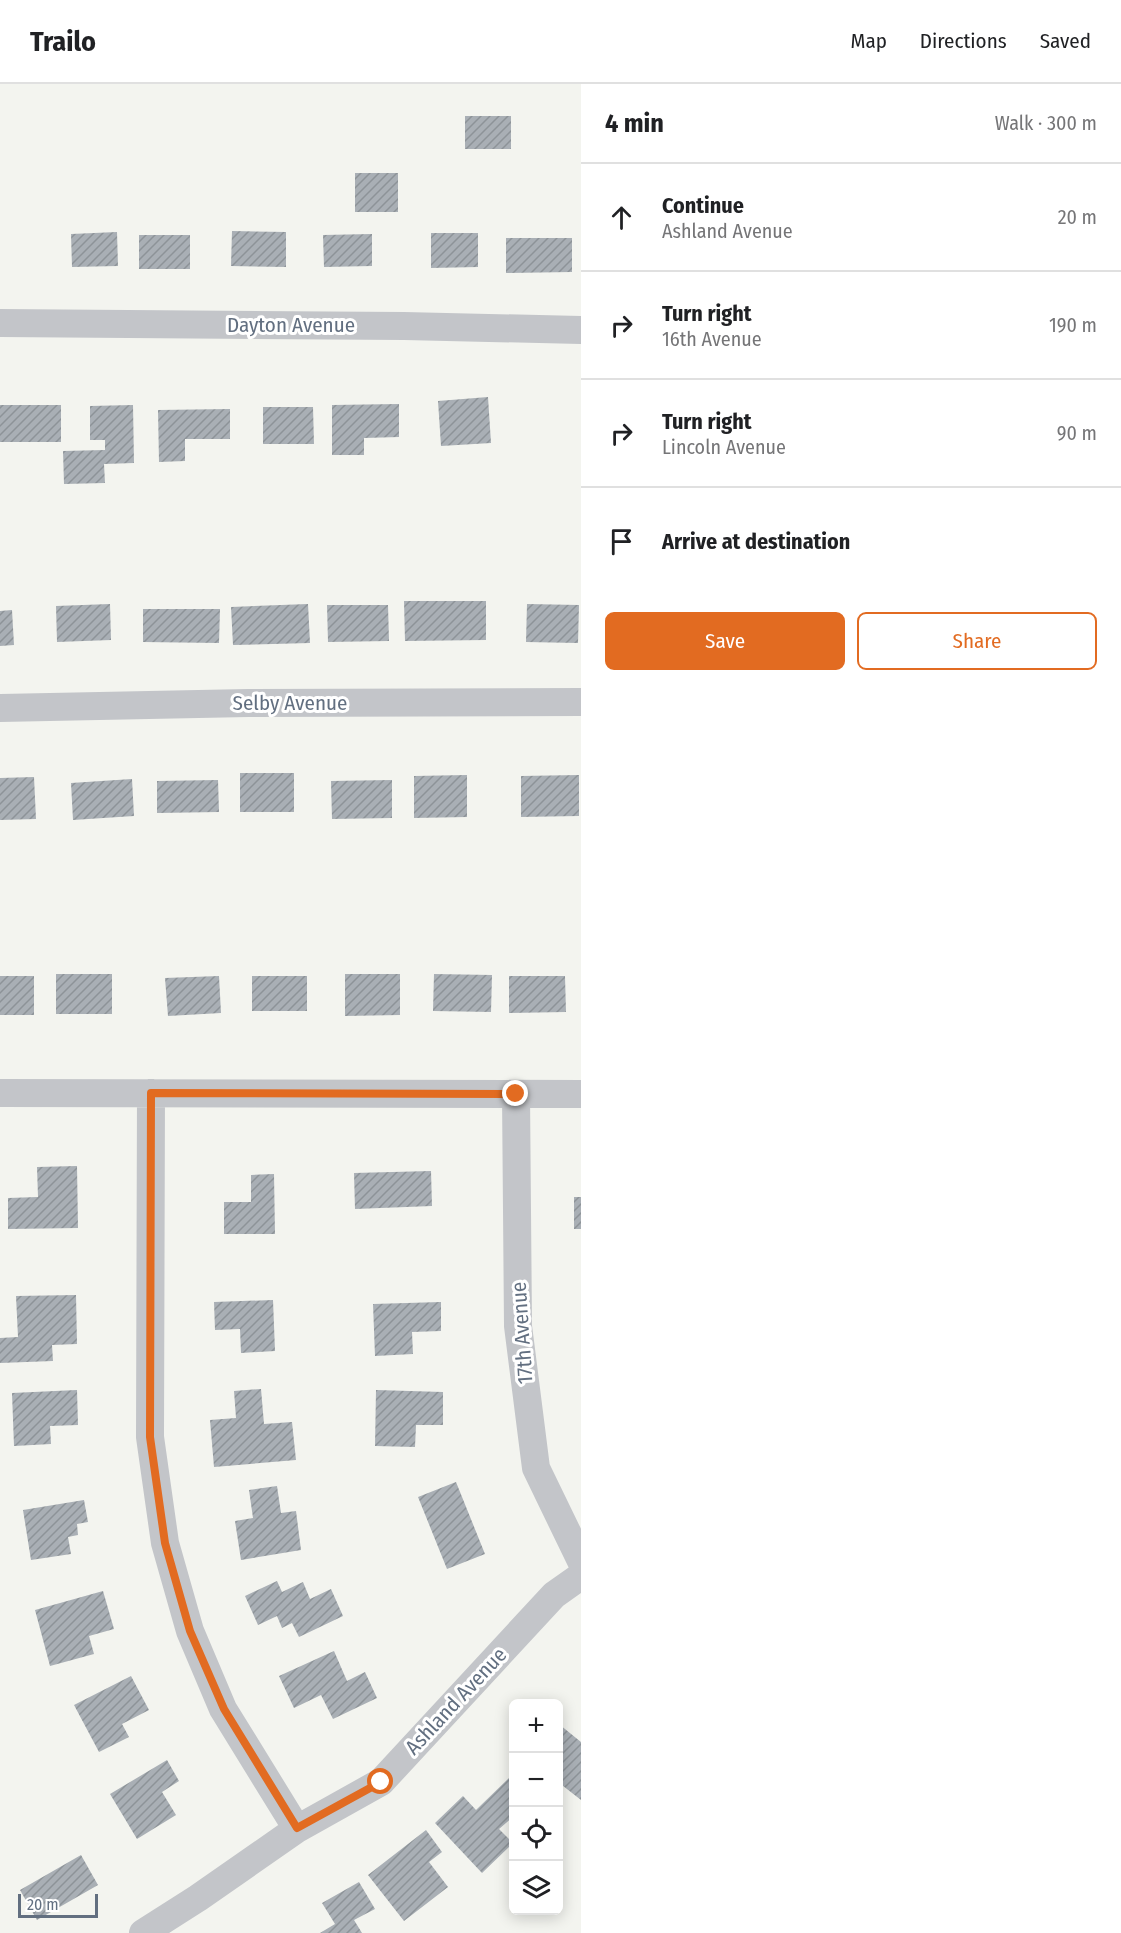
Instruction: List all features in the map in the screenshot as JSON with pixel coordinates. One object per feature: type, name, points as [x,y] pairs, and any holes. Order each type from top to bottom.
[{"type":"street","name":"Dayton Avenue","points":[[0,323],[404,326],[581,330]]},
{"type":"street","name":"Selby Avenue","points":[[0,708],[249,703],[581,702]]},
{"type":"street","points":[[0,1093],[581,1094]]},
{"type":"street","points":[[151,1093],[150,1437],[165,1543],[190,1631],[224,1709],[297,1828]]},
{"type":"street","name":"17th Avenue","points":[[516,1094],[518,1326],[536,1468],[581,1561]]},
{"type":"street","name":"Ashland Avenue","points":[[143,1933],[198,1898],[297,1828],[381,1782],[554,1594],[581,1576]]},
{"type":"building","points":[[465,116],[511,116],[511,149],[465,149]]},
{"type":"building","points":[[355,173],[398,173],[398,212],[355,212]]},
{"type":"building","points":[[232,231],[286,232],[286,267],[231,266]]},
{"type":"building","points":[[117,232],[118,266],[72,267],[71,234]]},
{"type":"building","points":[[431,233],[478,233],[478,267],[431,268]]},
{"type":"building","points":[[372,234],[372,266],[324,267],[323,235]]},
{"type":"building","points":[[139,235],[190,235],[190,269],[139,269]]},
{"type":"building","points":[[506,238],[572,238],[572,272],[506,273]]},
{"type":"building","points":[[488,397],[491,443],[441,446],[438,401]]},
{"type":"building","points":[[399,404],[399,437],[364,438],[364,455],[332,455],[332,405]]},
{"type":"building","points":[[0,405],[61,405],[61,442],[0,442]]},
{"type":"building","points":[[133,405],[134,463],[104,464],[105,483],[64,484],[63,451],[105,450],[105,440],[90,440],[90,406]]},
{"type":"building","points":[[263,407],[313,407],[314,444],[263,444]]},
{"type":"building","points":[[230,409],[230,439],[185,439],[185,461],[159,462],[158,410]]},
{"type":"building","points":[[404,601],[486,601],[486,640],[405,641]]},
{"type":"building","points":[[110,604],[111,640],[57,642],[56,606]]},
{"type":"building","points":[[308,604],[310,643],[233,645],[231,607]]},
{"type":"building","points":[[527,604],[579,605],[578,643],[526,642]]},
{"type":"building","points":[[327,605],[388,605],[389,641],[328,642]]},
{"type":"building","points":[[143,609],[220,609],[219,643],[143,642]]},
{"type":"building","points":[[12,610],[14,645],[0,646],[0,611]]},
{"type":"building","points":[[240,773],[294,773],[294,812],[240,812]]},
{"type":"building","points":[[467,775],[467,817],[414,818],[414,776]]},
{"type":"building","points":[[579,775],[579,816],[521,817],[521,776]]},
{"type":"building","points":[[34,777],[36,819],[0,820],[0,778]]},
{"type":"building","points":[[132,779],[134,816],[73,820],[71,783]]},
{"type":"building","points":[[218,780],[219,812],[157,813],[157,781]]},
{"type":"building","points":[[392,780],[392,818],[332,819],[331,781]]},
{"type":"building","points":[[56,974],[112,974],[112,1014],[56,1014]]},
{"type":"building","points":[[345,974],[400,974],[400,1015],[345,1016]]},
{"type":"building","points":[[434,974],[492,975],[491,1012],[433,1011]]},
{"type":"building","points":[[0,976],[34,976],[34,1015],[0,1015]]},
{"type":"building","points":[[219,976],[221,1013],[168,1016],[165,978]]},
{"type":"building","points":[[252,976],[307,976],[307,1011],[252,1011]]},
{"type":"building","points":[[509,976],[565,976],[566,1012],[509,1013]]},
{"type":"building","points":[[77,1166],[78,1228],[8,1229],[8,1198],[38,1197],[37,1167]]},
{"type":"building","points":[[431,1171],[432,1206],[355,1209],[354,1173]]},
{"type":"building","points":[[274,1174],[275,1234],[224,1234],[224,1202],[251,1202],[251,1175]]},
{"type":"building","points":[[574,1197],[581,1197],[581,1229],[574,1229]]},
{"type":"building","points":[[76,1295],[77,1344],[52,1345],[53,1361],[0,1363],[0,1338],[18,1337],[16,1296]]},
{"type":"building","points":[[273,1300],[275,1351],[241,1353],[240,1329],[215,1330],[214,1302]]},
{"type":"building","points":[[441,1302],[441,1331],[412,1332],[413,1354],[375,1356],[373,1304]]},
{"type":"building","points":[[261,1389],[264,1424],[292,1422],[296,1460],[214,1467],[210,1420],[236,1418],[234,1391]]},
{"type":"building","points":[[77,1390],[78,1425],[50,1426],[51,1444],[14,1446],[12,1393]]},
{"type":"building","points":[[376,1390],[443,1392],[443,1425],[416,1425],[415,1447],[375,1446]]},
{"type":"building","points":[[456,1482],[485,1554],[447,1569],[418,1497]]},
{"type":"building","points":[[277,1486],[281,1513],[296,1511],[301,1550],[241,1560],[235,1521],[253,1518],[249,1490]]},
{"type":"building","points":[[84,1500],[88,1522],[77,1524],[78,1535],[68,1537],[71,1554],[31,1560],[23,1510]]},
{"type":"building","points":[[277,1581],[282,1592],[303,1582],[310,1599],[331,1589],[343,1616],[299,1637],[292,1623],[282,1628],[277,1616],[258,1625],[245,1596]]},
{"type":"building","points":[[103,1591],[114,1629],[89,1636],[94,1654],[50,1666],[35,1610]]},
{"type":"building","points":[[334,1651],[347,1681],[365,1672],[377,1698],[333,1719],[321,1695],[294,1708],[279,1676]]},
{"type":"building","points":[[131,1676],[149,1710],[122,1724],[129,1737],[99,1752],[74,1705]]},
{"type":"building","points":[[563,1727],[581,1742],[581,1800],[563,1786]]},
{"type":"building","points":[[167,1760],[179,1781],[162,1792],[176,1815],[137,1839],[110,1794]]},
{"type":"building","points":[[509,1778],[509,1820],[499,1829],[509,1839],[509,1847],[482,1873],[435,1823],[463,1796],[476,1810]]},
{"type":"building","points":[[426,1830],[442,1852],[429,1862],[448,1887],[404,1921],[368,1875]]},
{"type":"building","points":[[81,1855],[98,1885],[37,1920],[20,1890]]},
{"type":"building","points":[[359,1882],[375,1909],[354,1920],[362,1933],[320,1933],[335,1924],[322,1903]]},
{"type":"route","points":[[381,1782],[297,1828],[224,1709],[190,1631],[165,1543],[150,1437],[151,1093],[516,1094]]}]
